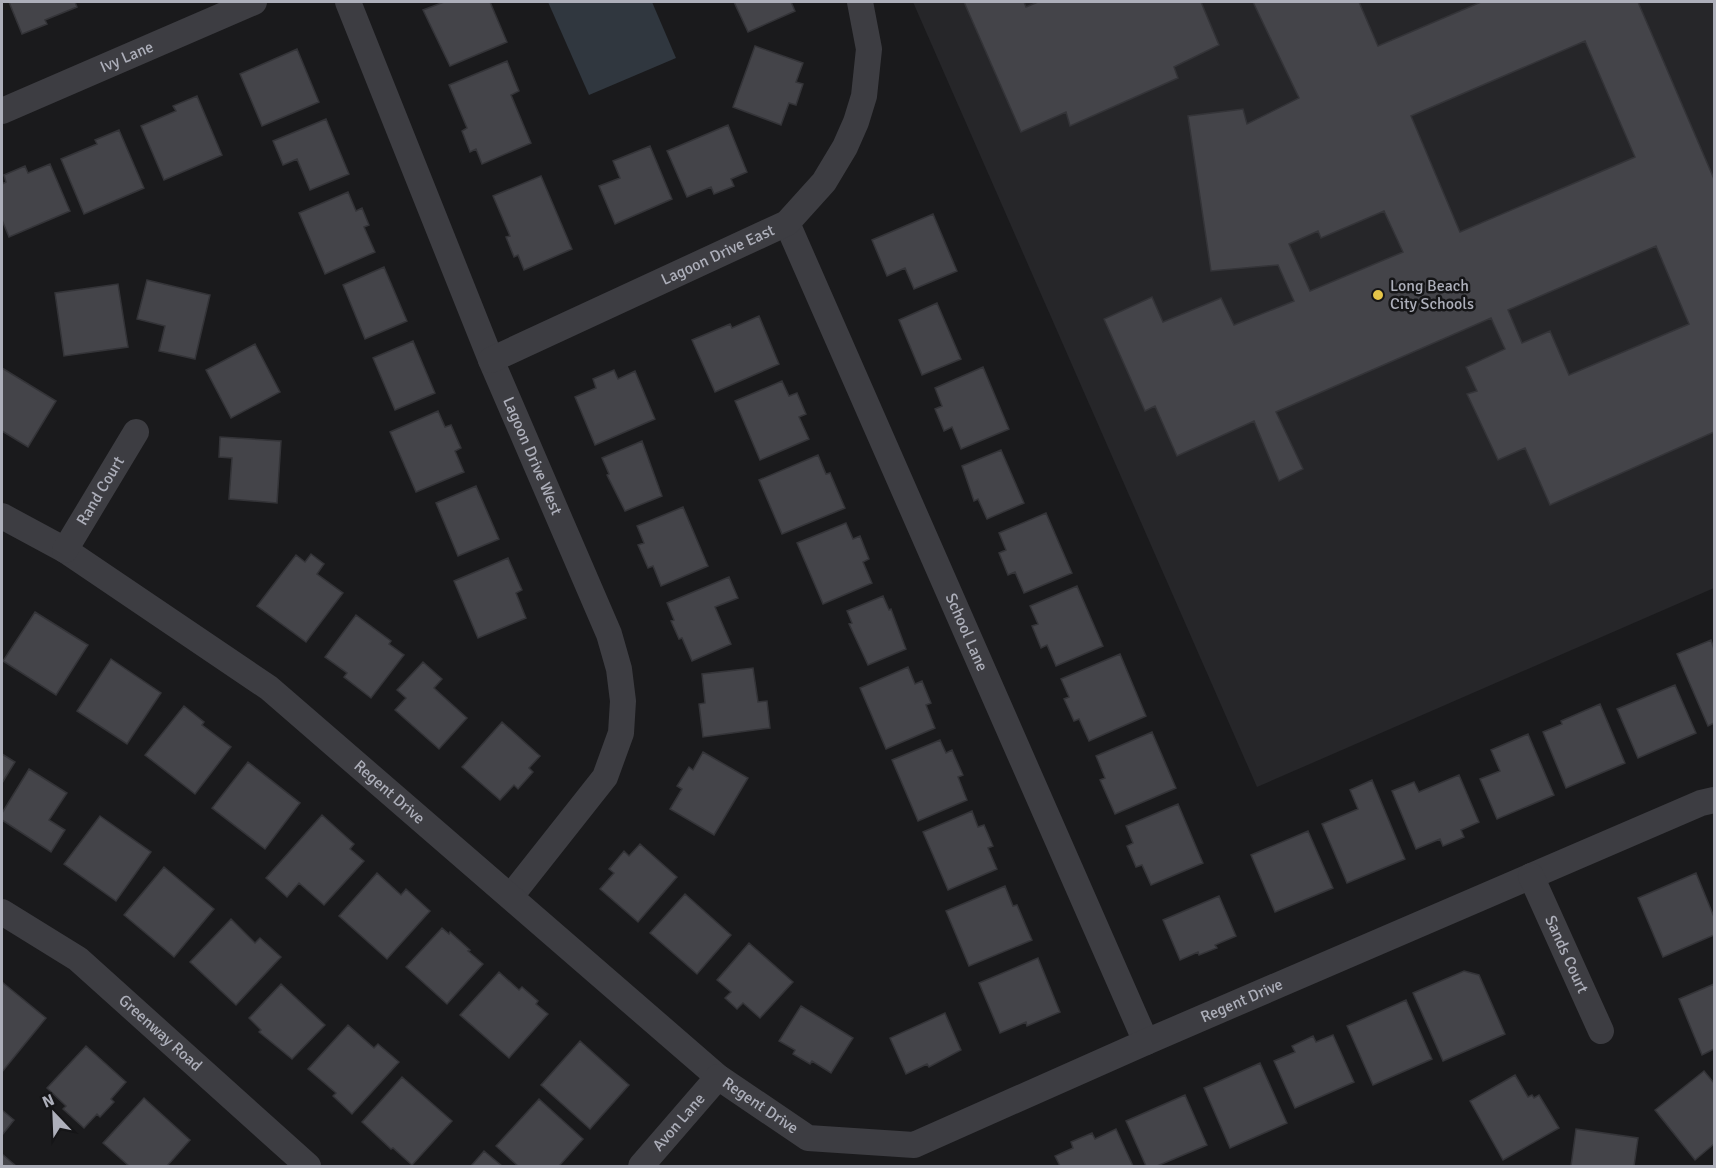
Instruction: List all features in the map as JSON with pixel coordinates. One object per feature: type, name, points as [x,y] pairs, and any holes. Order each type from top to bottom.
[{"type":"street","name":"Ivy Lane","points":[[2,111],[254,2]]},
{"type":"street","name":"Lagoon Drive West","points":[[348,2],[491,360],[609,634],[620,669],[623,701],[621,733],[604,777],[511,896]]},
{"type":"street","name":"Lagoon Drive East","points":[[491,360],[787,223],[824,183],[845,147],[856,122],[864,96],[869,49],[860,2]]},
{"type":"street","name":"School Lane","points":[[787,223],[1146,1042]]},
{"type":"street","name":"Rand Court","points":[[65,550],[136,432]]},
{"type":"street","name":"Regent Drive","points":[[2,516],[65,550],[269,688],[718,1077],[808,1138],[916,1156],[1146,1042],[1701,803],[1714,800]]},
{"type":"street","name":"Sands Court","points":[[1531,876],[1601,1031]]},
{"type":"street","name":"Greenway Road","points":[[2,912],[78,959],[309,1167]]},
{"type":"street","name":"Avon Lane","points":[[641,1167],[718,1077]]},
{"type":"shaded area","points":[[548,2],[652,2],[676,58],[589,95]]},
{"type":"shaded area","name":"Long Beach City Schools","points":[[913,2],[1714,2],[1714,588],[1257,787]]},
{"type":"building","points":[[9,2],[75,2],[77,7],[45,20],[47,24],[22,34]]},
{"type":"building","points":[[444,2],[490,2],[507,42],[450,66],[423,10]]},
{"type":"building","points":[[734,2],[791,2],[795,11],[748,32]]},
{"type":"building","points":[[964,2],[1024,2],[1026,7],[1038,2],[1201,2],[1219,45],[1174,67],[1178,78],[1070,126],[1066,112],[1021,132]]},
{"type":"building","points":[[1253,2],[1359,2],[1378,46],[1481,2],[1638,2],[1714,179],[1714,432],[1550,505],[1525,448],[1498,460],[1467,394],[1477,391],[1466,367],[1505,349],[1491,318],[1276,412],[1303,469],[1279,481],[1254,421],[1177,456],[1155,406],[1145,411],[1104,319],[1152,297],[1163,322],[1221,298],[1234,325],[1294,301],[1278,265],[1211,271],[1188,116],[1243,109],[1247,124],[1299,98]],"holes":[[[1585,41],[1635,157],[1460,232],[1411,116]],[[1384,211],[1403,252],[1310,291],[1289,244],[1318,231],[1321,238]],[[1656,246],[1689,324],[1569,375],[1550,331],[1522,343],[1508,310]]]},
{"type":"building","points":[[755,46],[803,63],[796,82],[803,84],[796,105],[789,103],[781,125],[733,107]]},
{"type":"building","points":[[297,49],[319,102],[262,126],[240,74]]},
{"type":"building","points":[[507,61],[519,91],[511,95],[531,143],[482,164],[476,149],[470,152],[462,131],[467,128],[449,85]]},
{"type":"building","points":[[197,96],[222,155],[164,180],[141,126],[176,111],[173,106]]},
{"type":"building","points":[[326,119],[349,174],[310,190],[297,159],[283,165],[273,141]]},
{"type":"building","points":[[728,125],[747,172],[731,179],[734,186],[714,194],[711,187],[687,197],[667,151]]},
{"type":"building","points":[[119,130],[144,188],[84,214],[61,159],[97,144],[95,140]]},
{"type":"building","points":[[650,146],[672,199],[615,224],[599,186],[620,178],[613,161]]},
{"type":"building","points":[[50,164],[70,211],[9,237],[2,220],[2,184],[6,182],[4,175],[25,166],[28,173]]},
{"type":"building","points":[[541,176],[572,249],[524,270],[518,255],[514,257],[506,237],[510,236],[493,196]]},
{"type":"building","points":[[348,192],[356,211],[362,208],[369,225],[364,227],[375,252],[325,274],[299,213]]},
{"type":"building","points":[[933,214],[957,271],[914,289],[905,268],[887,276],[872,240]]},
{"type":"building","points":[[384,267],[407,321],[365,339],[343,285]]},
{"type":"building","points":[[147,280],[210,295],[195,359],[159,351],[165,326],[137,319]]},
{"type":"building","points":[[118,284],[128,347],[64,356],[55,293]]},
{"type":"building","points":[[937,303],[961,359],[922,375],[899,320]]},
{"type":"building","points":[[759,316],[779,364],[715,392],[692,340],[730,324],[732,328]]},
{"type":"building","points":[[413,341],[435,393],[395,410],[373,358]]},
{"type":"building","points":[[255,344],[280,392],[231,418],[206,370]]},
{"type":"building","points":[[983,367],[1009,429],[961,449],[952,427],[944,431],[935,409],[942,406],[935,388]]},
{"type":"building","points":[[2,368],[56,401],[28,447],[2,431]]},
{"type":"building","points":[[614,370],[618,379],[635,371],[655,419],[595,445],[575,397],[596,388],[593,379]]},
{"type":"building","points":[[782,381],[789,396],[797,393],[806,414],[799,417],[809,439],[760,460],[735,401]]},
{"type":"building","points":[[438,411],[445,427],[451,425],[461,448],[455,451],[464,472],[416,492],[390,432]]},
{"type":"building","points":[[220,437],[281,441],[277,503],[229,499],[232,458],[219,457]]},
{"type":"building","points":[[642,441],[662,496],[625,511],[607,475],[609,474],[602,458]]},
{"type":"building","points":[[1001,450],[1024,503],[987,519],[978,499],[974,501],[962,466]]},
{"type":"building","points":[[818,455],[826,474],[830,473],[845,508],[782,534],[759,480]]},
{"type":"building","points":[[476,486],[499,539],[458,556],[436,503]]},
{"type":"building","points":[[683,507],[708,566],[661,586],[653,566],[648,568],[638,545],[644,543],[637,526]]},
{"type":"building","points":[[1046,513],[1072,573],[1024,593],[1015,572],[1008,575],[999,553],[1006,550],[999,533]]},
{"type":"building","points":[[846,523],[853,539],[860,536],[869,559],[863,562],[872,583],[823,604],[797,543]]},
{"type":"building","points":[[311,554],[324,564],[317,574],[343,593],[306,642],[257,606],[296,555],[305,562]]},
{"type":"building","points":[[508,558],[522,590],[516,593],[526,618],[478,638],[454,581]]},
{"type":"building","points":[[729,577],[738,598],[715,607],[731,644],[692,661],[682,638],[679,639],[671,621],[674,620],[667,603]]},
{"type":"building","points":[[1077,586],[1103,646],[1056,666],[1047,645],[1041,648],[1032,626],[1038,624],[1030,606]]},
{"type":"building","points":[[883,596],[889,610],[891,609],[906,649],[868,665],[849,624],[852,623],[847,611]]},
{"type":"building","points":[[35,612],[88,645],[56,695],[3,661]]},
{"type":"building","points":[[356,615],[391,641],[389,644],[404,655],[371,698],[344,677],[347,673],[325,657]]},
{"type":"building","points":[[1711,640],[1714,649],[1714,723],[1708,726],[1677,654]]},
{"type":"building","points":[[1120,654],[1146,716],[1089,741],[1079,719],[1074,721],[1064,699],[1069,697],[1061,679]]},
{"type":"building","points":[[111,659],[161,693],[127,744],[77,711]]},
{"type":"building","points":[[423,662],[442,679],[434,688],[467,718],[439,749],[395,710],[406,698],[397,690]]},
{"type":"building","points":[[908,667],[915,684],[922,681],[931,703],[926,705],[935,728],[886,749],[860,688]]},
{"type":"building","points":[[753,668],[758,702],[767,701],[770,728],[703,737],[699,704],[705,703],[702,674]]},
{"type":"building","points":[[1675,685],[1696,733],[1638,758],[1617,709]]},
{"type":"building","points":[[1600,704],[1625,763],[1566,788],[1543,732],[1562,724],[1561,721]]},
{"type":"building","points":[[184,706],[204,722],[202,725],[231,747],[195,794],[145,755]]},
{"type":"building","points":[[502,722],[540,756],[529,768],[533,772],[518,789],[514,785],[500,800],[462,767]]},
{"type":"building","points":[[1152,732],[1176,788],[1115,814],[1100,780],[1105,778],[1096,756]]},
{"type":"building","points":[[1528,734],[1554,795],[1497,819],[1480,779],[1500,771],[1491,750]]},
{"type":"building","points":[[940,740],[946,753],[952,750],[963,775],[958,777],[967,800],[918,821],[892,760]]},
{"type":"building","points":[[703,752],[748,778],[714,835],[670,809],[682,789],[677,786],[689,767],[693,770]]},
{"type":"building","points":[[2,754],[15,762],[2,783]]},
{"type":"building","points":[[248,762],[300,803],[265,849],[212,808]]},
{"type":"building","points":[[29,769],[67,793],[49,820],[65,830],[51,852],[2,820],[2,813]]},
{"type":"building","points":[[1459,775],[1479,822],[1461,830],[1464,837],[1443,846],[1440,839],[1416,849],[1392,791],[1414,782],[1419,792]]},
{"type":"building","points":[[1372,780],[1405,859],[1347,883],[1322,824],[1358,809],[1350,790]]},
{"type":"building","points":[[1178,804],[1203,863],[1151,885],[1142,865],[1136,867],[1127,846],[1133,843],[1126,826]]},
{"type":"building","points":[[972,811],[978,827],[984,825],[993,846],[988,848],[997,869],[948,890],[923,832]]},
{"type":"building","points":[[322,815],[354,844],[350,849],[364,861],[324,905],[299,883],[287,897],[266,878]]},
{"type":"building","points":[[100,816],[151,852],[116,901],[64,864]]},
{"type":"building","points":[[1308,831],[1333,888],[1275,912],[1251,855]]},
{"type":"building","points":[[640,844],[677,877],[638,922],[600,889],[614,873],[609,869],[624,851],[629,856]]},
{"type":"building","points":[[164,867],[214,909],[174,957],[124,915]]},
{"type":"building","points":[[377,873],[401,895],[406,889],[430,911],[387,959],[339,916]]},
{"type":"building","points":[[1696,873],[1714,917],[1714,935],[1663,957],[1638,898]]},
{"type":"building","points":[[1005,886],[1013,906],[1017,905],[1032,940],[969,966],[946,911]]},
{"type":"building","points":[[685,894],[731,935],[697,974],[650,933]]},
{"type":"building","points":[[1219,896],[1236,936],[1215,945],[1217,948],[1199,955],[1198,952],[1180,960],[1163,920]]},
{"type":"building","points":[[231,919],[255,943],[260,938],[281,957],[236,1005],[190,962]]},
{"type":"building","points":[[442,928],[449,934],[450,932],[483,964],[447,1004],[406,967]]},
{"type":"building","points":[[749,943],[793,982],[760,1018],[743,1003],[737,1009],[725,998],[731,992],[717,980]]},
{"type":"building","points":[[1038,958],[1060,1012],[1027,1026],[1026,1022],[1000,1033],[979,983]]},
{"type":"building","points":[[1464,971],[1479,975],[1505,1034],[1443,1061],[1413,993]]},
{"type":"building","points":[[499,972],[519,990],[522,987],[538,1001],[536,1004],[548,1014],[509,1058],[460,1015]]},
{"type":"building","points":[[2,982],[46,1018],[2,1072]]},
{"type":"building","points":[[281,984],[325,1025],[292,1059],[259,1032],[261,1030],[249,1018]]},
{"type":"building","points":[[1714,984],[1714,1049],[1702,1055],[1679,999]]},
{"type":"building","points":[[1406,1000],[1432,1059],[1373,1085],[1347,1026]]},
{"type":"building","points":[[801,1006],[853,1038],[831,1073],[812,1061],[810,1064],[793,1054],[795,1050],[779,1041]]},
{"type":"building","points":[[945,1013],[961,1050],[929,1067],[927,1064],[906,1074],[890,1038]]},
{"type":"building","points":[[348,1025],[374,1048],[378,1044],[399,1062],[352,1114],[333,1096],[336,1093],[308,1069]]},
{"type":"building","points":[[1333,1035],[1354,1082],[1295,1108],[1274,1061],[1295,1052],[1292,1046],[1313,1036],[1316,1042]]},
{"type":"building","points":[[580,1041],[629,1085],[590,1129],[541,1085]]},
{"type":"building","points":[[86,1046],[126,1082],[111,1099],[114,1102],[100,1117],[97,1114],[84,1128],[63,1109],[66,1106],[47,1088]]},
{"type":"building","points":[[1260,1063],[1287,1123],[1230,1148],[1204,1088]]},
{"type":"building","points":[[1704,1071],[1714,1083],[1714,1144],[1695,1160],[1655,1110]]},
{"type":"building","points":[[1515,1075],[1528,1097],[1532,1095],[1534,1098],[1539,1095],[1559,1128],[1503,1160],[1470,1101]]},
{"type":"building","points":[[402,1077],[452,1121],[412,1165],[362,1122]]},
{"type":"building","points":[[1185,1095],[1207,1145],[1157,1166],[1146,1166],[1126,1121]]},
{"type":"building","points":[[144,1098],[190,1140],[167,1166],[129,1166],[103,1143]]},
{"type":"building","points":[[539,1099],[583,1139],[559,1166],[518,1166],[496,1146]]},
{"type":"building","points":[[2,1110],[14,1120],[2,1135]]},
{"type":"building","points":[[1116,1129],[1133,1166],[1060,1166],[1055,1156],[1073,1148],[1071,1142],[1092,1133],[1095,1139]]},
{"type":"building","points":[[1576,1129],[1638,1138],[1634,1166],[1571,1166]]},
{"type":"building","points":[[484,1151],[502,1166],[471,1166]]},
{"type":"building","points":[[2,1154],[16,1166],[2,1166]]},
{"type":"place","name":"Long Beach City Schools","points":[[1378,295]]}]
